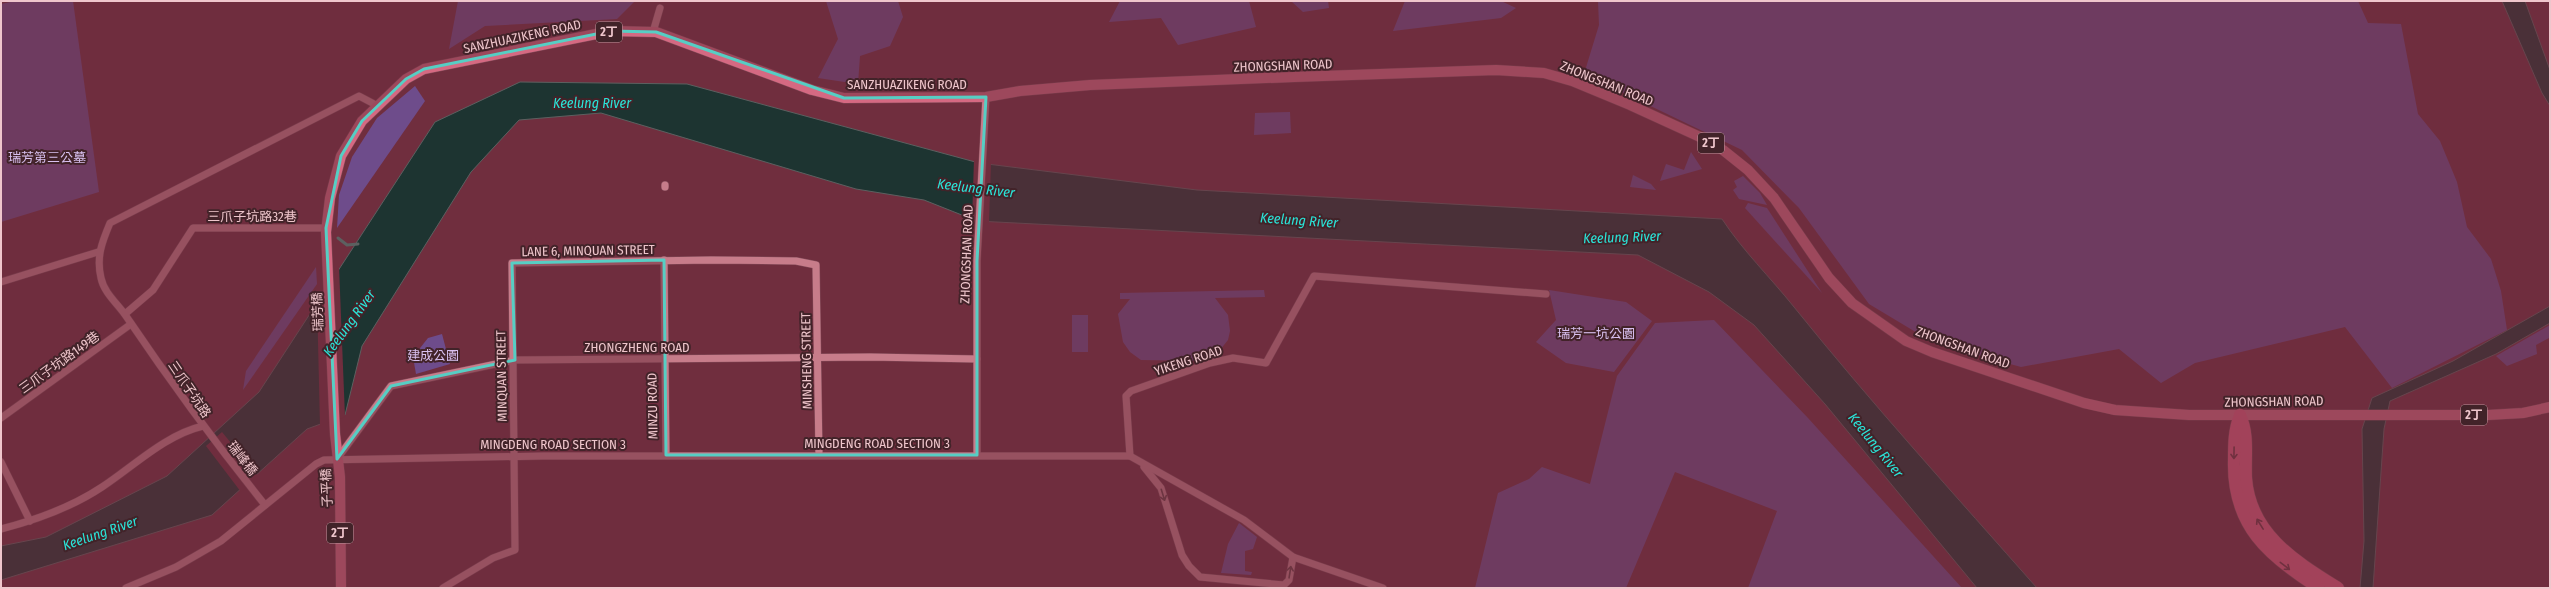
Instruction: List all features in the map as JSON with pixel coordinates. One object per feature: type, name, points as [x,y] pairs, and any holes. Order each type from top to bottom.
[{"type":"highway","points":[[2240,415],[2234,429],[2233,467],[2240,506],[2256,538],[2269,553],[2318,583],[2338,588]]},
{"type":"main road","name":"SANZHUAZIKENG ROAD","points":[[328,260],[326,228],[330,198],[341,156],[362,121],[406,79],[424,69],[611,31],[653,32],[737,60],[812,90],[844,98],[986,97]]},
{"type":"main road","name":"ZHONGSHAN ROAD","points":[[986,97],[1020,91],[1090,86],[1294,76],[1496,70],[1544,73],[1572,81],[1630,105],[1700,136],[1723,150],[1748,170],[1774,198],[1844,296],[1906,340],[2084,403],[2115,410],[2189,415],[2397,413],[2488,415],[2523,412],[2550,406]]},
{"type":"main road","name":"瑞芳橋","points":[[328,260],[337,459]]},
{"type":"main road","name":"子平橋","points":[[337,459],[340,477],[341,588]]},
{"type":"street","points":[[653,32],[660,8]]},
{"type":"street","name":"三爪子坑路","points":[[1,529],[30,521],[54,512],[100,488],[183,431],[203,426],[125,314],[110,298],[101,280],[98,252],[110,223],[359,96],[378,106]]},
{"type":"street","name":"ZHONGSHAN ROAD","points":[[977,454],[977,261],[986,97]]},
{"type":"street","name":"三爪子坑路32巷","points":[[125,314],[153,290],[193,228],[326,228]]},
{"type":"street","points":[[1,282],[98,252]]},
{"type":"street","name":"LANE 6, MINQUAN STREET","points":[[512,263],[664,260],[796,261],[816,266]]},
{"type":"street","name":"MINZU ROAD","points":[[664,260],[663,359],[666,455]]},
{"type":"street","name":"MINQUAN STREET","points":[[443,588],[493,558],[515,550],[515,360],[513,347],[512,263]]},
{"type":"street","name":"MINSHENG STREET","points":[[816,266],[820,455]]},
{"type":"street","name":"YIKENG ROAD","points":[[1130,456],[1126,396],[1131,391],[1210,363],[1232,358],[1266,363],[1314,276],[1546,294]]},
{"type":"street","name":"三爪子坑路149巷","points":[[1,418],[131,324]]},
{"type":"street","name":"ZHONGZHENG ROAD","points":[[337,459],[391,386],[515,360],[818,357],[977,359]]},
{"type":"street","name":"瑞峰橋","points":[[203,426],[265,505]]},
{"type":"street","name":"MINGDENG ROAD SECTION 3","points":[[126,588],[176,567],[221,541],[316,464],[324,460],[514,456],[977,454],[1130,456],[1244,520],[1293,557],[1383,588]]},
{"type":"street","points":[[1130,456],[1157,481],[1182,555],[1189,566],[1200,576],[1284,585],[1289,580],[1293,557]]},
{"type":"street","points":[[1,462],[30,521]]},
{"type":"highlighted area","points":[[611,31],[656,32],[844,98],[986,97],[977,261],[977,455],[666,455],[664,260],[512,263],[515,360],[391,386],[337,459],[326,228],[341,156],[362,121],[406,79],[424,69]]},
{"type":"green space","name":"瑞芳第三公墓","points":[[15,1],[73,1],[99,192],[1,222],[1,4]]},
{"type":"green space","points":[[458,1],[635,1],[617,19],[485,26],[449,49]]},
{"type":"green space","points":[[826,1],[898,1],[903,17],[890,46],[860,56],[858,84],[818,78],[838,39]]},
{"type":"green space","points":[[1120,1],[1249,1],[1256,27],[1178,45],[1161,18],[1109,22]]},
{"type":"green space","points":[[1291,1],[1328,1],[1329,8],[1303,12]]},
{"type":"green space","points":[[1405,1],[1501,1],[1516,8],[1501,18],[1393,31]]},
{"type":"green space","points":[[1598,1],[2358,1],[2368,23],[2401,24],[2418,114],[2440,141],[2457,182],[2467,227],[2491,259],[2501,291],[2507,330],[2392,388],[2345,327],[2195,363],[2161,383],[2119,349],[2021,367],[1934,343],[1869,304],[1799,208],[1742,150],[1584,74],[1599,25]]},
{"type":"green space","points":[[415,86],[425,101],[337,228],[339,195],[352,157],[377,118]]},
{"type":"green space","points":[[1290,112],[1291,133],[1254,135],[1255,113]]},
{"type":"green space","points":[[1691,152],[1702,169],[1660,181],[1666,164],[1684,170]]},
{"type":"green space","points":[[1633,175],[1651,184],[1656,190],[1630,187]]},
{"type":"green space","points":[[1743,176],[1760,193],[1767,205],[1739,199],[1733,190],[1737,187],[1734,181]]},
{"type":"green space","points":[[1748,203],[1767,208],[1822,293],[1745,208]]},
{"type":"green space","points":[[316,267],[317,284],[243,390],[246,371]]},
{"type":"green space","points":[[1264,290],[1265,297],[1215,298],[1228,315],[1230,331],[1228,340],[1215,356],[1202,361],[1141,360],[1130,352],[1123,342],[1118,314],[1130,299],[1120,299],[1120,293]]},
{"type":"green space","name":"瑞芳一坑公園","points":[[1549,290],[1626,302],[1652,321],[1614,372],[1566,363],[1536,342],[1556,320]]},
{"type":"green space","points":[[1072,315],[1088,315],[1088,352],[1072,352]]},
{"type":"green space","points":[[1714,320],[1808,418],[1962,588],[1748,588],[1777,511],[1675,472],[1626,588],[1475,588],[1498,493],[1529,479],[1542,467],[1590,484],[1617,376],[1655,323]]},
{"type":"green space","points":[[2550,325],[2550,340],[2549,338],[2536,345],[2537,354],[2507,366],[2496,356]]},
{"type":"green space","name":"建成公園","points":[[442,334],[450,364],[416,374],[413,357],[428,338]]},
{"type":"green space","points":[[1239,523],[1257,537],[1253,549],[1245,551],[1245,571],[1252,572],[1251,575],[1221,573],[1228,544]]},
{"type":"water","points":[[2502,1],[2525,1],[2550,70],[2550,106],[2542,93]]},
{"type":"water","name":"Keelung River","points":[[520,82],[687,84],[979,163],[1197,190],[1722,219],[1748,253],[1853,379],[2037,588],[1977,588],[1825,404],[1754,325],[1709,292],[1638,255],[977,221],[924,200],[856,189],[601,113],[519,120],[471,172],[362,346],[345,415],[307,429],[212,515],[1,580],[1,546],[46,537],[167,476],[259,392],[435,122]]},
{"type":"water","points":[[2550,306],[2550,323],[2496,354],[2390,401],[2384,429],[2373,588],[2360,588],[2364,541],[2362,429],[2372,398],[2453,361]]},
{"type":"pier","points":[[974,159],[991,162],[989,223],[972,221]]},
{"type":"pier","points":[[339,266],[345,417],[320,426],[317,299]]},
{"type":"pier","points":[[222,432],[258,476],[241,492],[206,446]]},
{"type":"waterway","points":[[338,238],[347,245],[358,244]]}]
